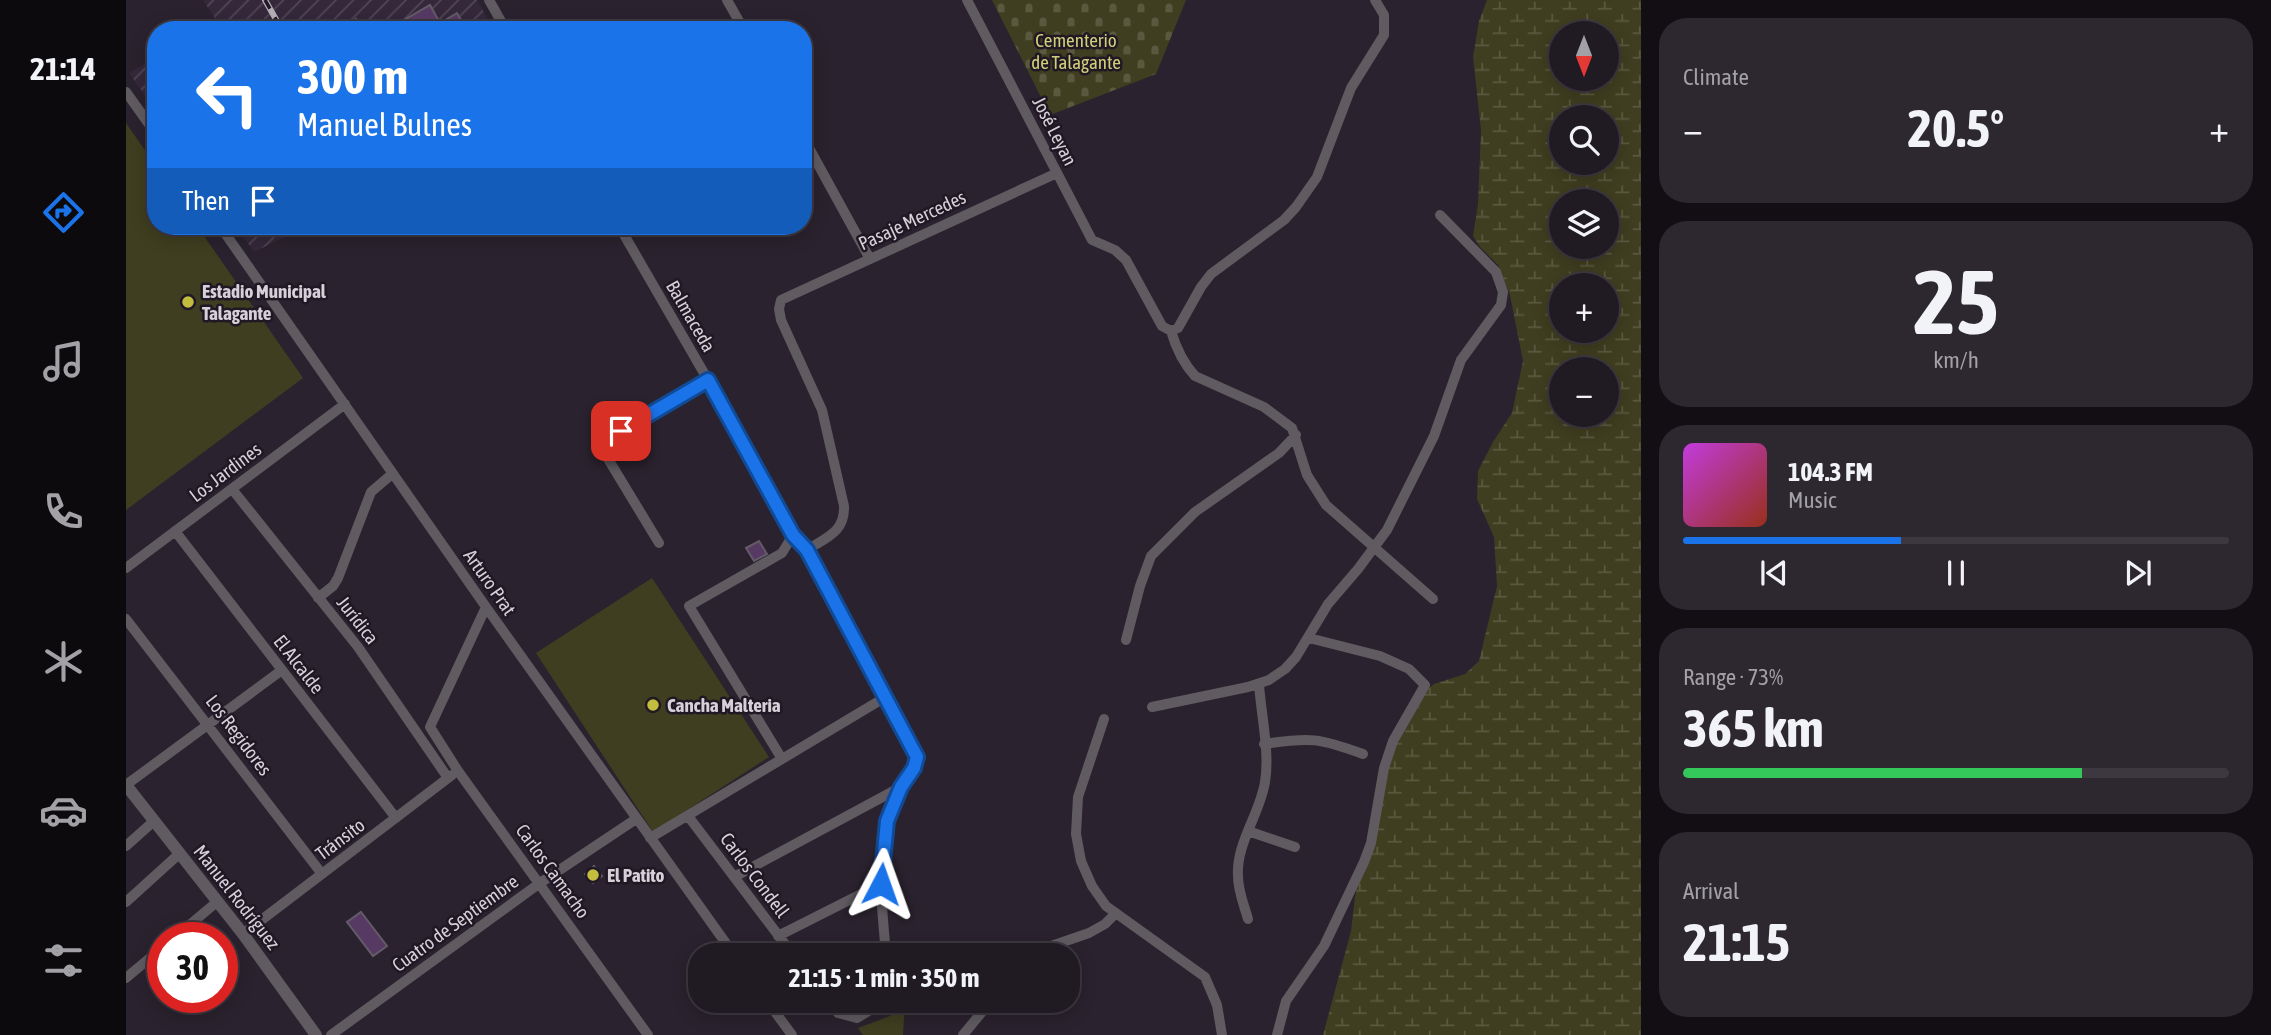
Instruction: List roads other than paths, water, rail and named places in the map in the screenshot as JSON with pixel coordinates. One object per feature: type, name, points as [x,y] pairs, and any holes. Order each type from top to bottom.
[{"type":"street","points":[[489,0],[501,21]]},
{"type":"street","points":[[727,0],[739,21]]},
{"type":"street","name":"José Leyan","points":[[968,0],[1092,240],[1115,250],[1126,260],[1162,326],[1171,331]]},
{"type":"street","points":[[1375,0],[1384,15],[1384,35],[1351,88],[1324,161],[1307,192],[1284,220],[1211,274],[1178,328],[1171,331],[1176,347],[1195,376],[1264,407],[1285,422],[1296,435],[1307,475],[1326,505],[1433,599]]},
{"type":"street","points":[[126,92],[147,121]]},
{"type":"street","points":[[812,153],[870,259]]},
{"type":"street","name":"Pasaje Mercedes","points":[[807,550],[841,526],[844,506],[827,425],[818,399],[781,320],[781,300],[1057,173]]},
{"type":"street","points":[[1152,707],[1259,684],[1285,669],[1297,657],[1328,604],[1387,530],[1434,436],[1461,360],[1501,305],[1503,292],[1496,272],[1440,215]]},
{"type":"street","name":"Arturo Prat","points":[[226,235],[392,474],[726,943]]},
{"type":"street","name":"Balmaceda","points":[[624,235],[793,535],[807,550],[917,757],[887,821],[881,884],[885,943]]},
{"type":"street","points":[[659,543],[599,444],[708,380]]},
{"type":"street","name":"Los Jardines","points":[[126,568],[345,404]]},
{"type":"street","points":[[1126,640],[1151,556],[1195,512],[1279,453],[1296,435]]},
{"type":"street","points":[[318,598],[333,586],[338,578],[371,492],[392,474]]},
{"type":"street","name":"Jurídica","points":[[232,489],[358,647],[448,778]]},
{"type":"street","name":"El Alcalde","points":[[175,531],[396,818]]},
{"type":"street","points":[[782,759],[689,606],[782,553],[793,535]]},
{"type":"street","name":"Carlos Camacho","points":[[486,607],[430,727],[458,771],[648,1035]]},
{"type":"street","name":"Los Regidores","points":[[126,619],[322,874]]},
{"type":"street","points":[[1277,1035],[1286,1001],[1324,946],[1364,862],[1371,844],[1384,768],[1393,741],[1425,685],[1409,669],[1380,656],[1309,638]]},
{"type":"street","points":[[126,785],[282,670]]},
{"type":"street","points":[[1248,919],[1238,878],[1239,858],[1265,784],[1259,684]]},
{"type":"street","points":[[650,838],[884,698]]},
{"type":"street","points":[[1104,719],[1078,797],[1076,834],[1081,861],[1091,886],[1106,906],[1205,977],[1217,1005],[1223,1035]]},
{"type":"street","points":[[1264,744],[1314,738],[1363,754]]},
{"type":"street","name":"Tránsito","points":[[243,934],[458,771]]},
{"type":"street","name":"Manuel Rodríguez","points":[[126,785],[218,901],[316,1035]]},
{"type":"street","points":[[734,877],[901,787]]},
{"type":"street","name":"Carlos Condell","points":[[688,816],[784,943]]},
{"type":"street","name":"Cuatro de Septiembre","points":[[331,1035],[540,883],[636,819]]},
{"type":"street","points":[[126,846],[154,821]]},
{"type":"street","points":[[1248,831],[1295,847]]},
{"type":"street","points":[[126,902],[180,854]]},
{"type":"street","points":[[778,936],[881,884]]},
{"type":"street","points":[[193,922],[218,901]]},
{"type":"street","points":[[1059,943],[1089,933],[1105,924],[1116,913]]},
{"type":"street","points":[[126,978],[147,960]]},
{"type":"street","points":[[776,1013],[792,1035]]},
{"type":"street","points":[[838,1013],[857,1018],[865,1013]]},
{"type":"street","points":[[963,1035],[981,1013]]},
{"type":"railway","points":[[265,0],[277,21]]},
{"type":"place","name":"Estadio Municipal Talagante","points":[[188,302]]},
{"type":"place","name":"Cancha Malteria","points":[[653,705]]},
{"type":"place","name":"El Patito","points":[[593,875]]},
{"type":"park label","name":"Cementerio de Talagante","points":[[1076,51]]}]
